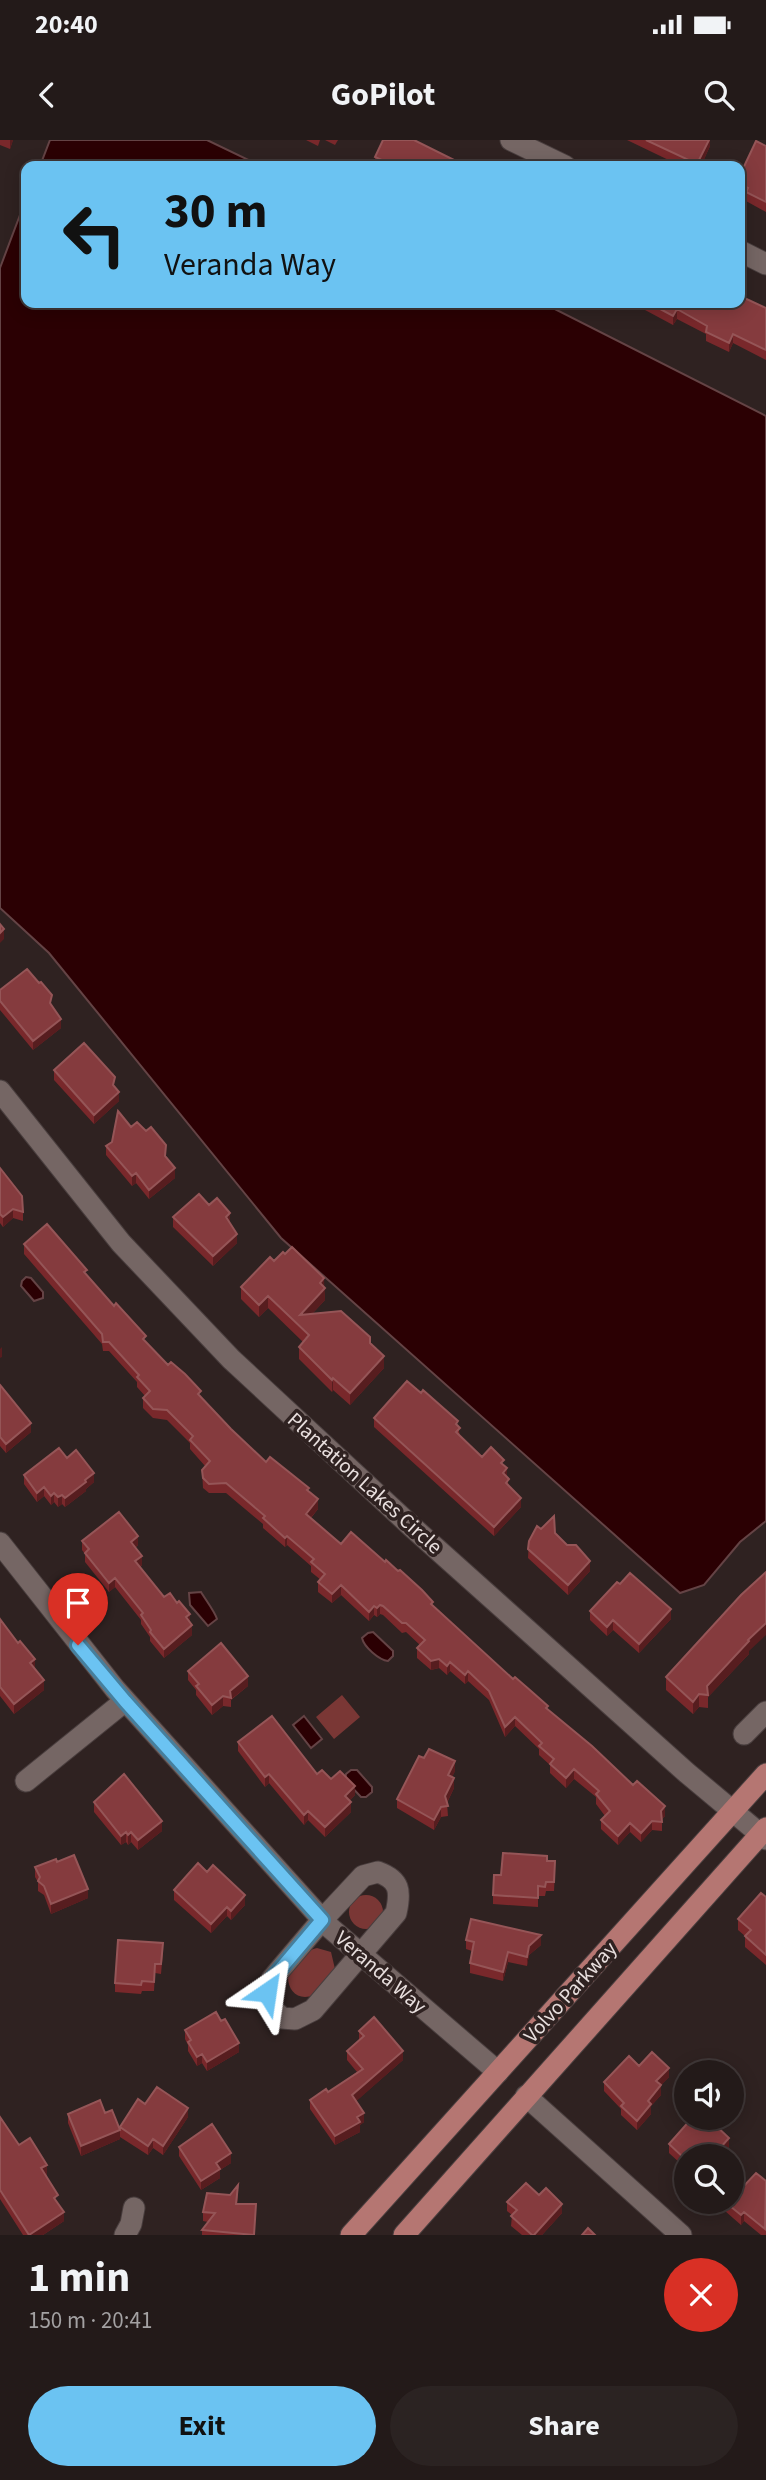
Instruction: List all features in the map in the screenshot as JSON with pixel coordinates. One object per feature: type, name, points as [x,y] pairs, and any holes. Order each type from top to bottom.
[{"type":"main road","name":"Volvo Parkway","points":[[351,2235],[766,1773]]},
{"type":"main road","name":"Volvo Parkway","points":[[406,2234],[526,2096],[764,1834]]},
{"type":"street","points":[[511,140],[555,161]]},
{"type":"street","points":[[745,254],[766,264]]},
{"type":"street","name":"Plantation Lakes Circle","points":[[0,1091],[121,1243],[231,1359],[410,1525],[687,1773],[764,1834]]},
{"type":"street","name":"Veranda Way","points":[[0,1544],[125,1701],[322,1920],[498,2072]]},
{"type":"street","points":[[26,1781],[125,1701]]},
{"type":"street","points":[[744,1734],[766,1712]]},
{"type":"street","points":[[378,1872],[391,1877],[398,1888],[400,1898],[396,1913],[313,2010],[295,2019],[282,2018],[269,2006],[267,1992],[272,1979],[322,1920],[363,1876],[378,1872]]},
{"type":"street","points":[[526,2096],[681,2235]]},
{"type":"street","points":[[125,2235],[131,2224],[134,2208]]},
{"type":"shaded area","points":[[50,140],[207,140],[251,161],[42,161]]},
{"type":"shaded area","points":[[21,212],[21,308],[553,308],[766,416],[766,1521],[740,1542],[704,1585],[680,1593],[281,1238],[49,953],[0,908],[0,268]]},
{"type":"shaded area","points":[[26,1277],[31,1278],[43,1292],[43,1298],[34,1301],[21,1286]]},
{"type":"shaded area","points":[[201,1592],[217,1619],[208,1626],[190,1605],[189,1593]]},
{"type":"shaded area","points":[[373,1632],[393,1651],[393,1656],[388,1661],[376,1656],[363,1642],[362,1638]]},
{"type":"shaded area","points":[[342,1695],[360,1717],[334,1739],[316,1717]]},
{"type":"shaded area","points":[[304,1716],[322,1739],[311,1748],[293,1725]]},
{"type":"shaded area","points":[[357,1770],[372,1787],[372,1792],[366,1797],[361,1797],[345,1780],[346,1774]]},
{"type":"shaded area","points":[[366,1895],[378,1900],[383,1912],[378,1924],[366,1929],[354,1924],[349,1912],[354,1900]]},
{"type":"shaded area","points":[[317,1948],[331,1952],[335,1969],[314,1995],[299,1996],[292,1991],[288,1977],[310,1950]]},
{"type":"building","points":[[383,140],[414,140],[456,161],[384,161],[375,157]]},
{"type":"building","points":[[646,140],[709,140],[698,161],[691,161]]},
{"type":"building","points":[[756,141],[766,146],[766,202],[746,192],[748,188],[745,186],[745,164]]},
{"type":"building","points":[[745,298],[766,308],[766,350],[733,334],[729,343],[706,332],[707,326],[677,309],[673,316],[658,308],[745,308]]},
{"type":"building","points":[[27,969],[52,995],[50,1003],[61,1019],[33,1041],[0,1001],[0,990]]},
{"type":"building","points":[[84,1043],[115,1077],[113,1085],[119,1092],[94,1115],[54,1070]]},
{"type":"building","points":[[118,1111],[131,1127],[137,1122],[146,1131],[151,1127],[166,1145],[165,1156],[175,1168],[149,1190],[136,1173],[132,1176],[106,1146],[112,1142]]},
{"type":"building","points":[[0,1168],[22,1196],[23,1212],[13,1209],[3,1217],[0,1214]]},
{"type":"building","points":[[199,1194],[209,1205],[217,1198],[230,1213],[226,1217],[237,1234],[213,1256],[173,1217]]},
{"type":"building","points":[[47,1224],[114,1306],[116,1303],[146,1336],[143,1339],[168,1365],[171,1362],[185,1374],[201,1391],[198,1394],[231,1429],[266,1462],[270,1457],[309,1488],[307,1490],[318,1499],[306,1514],[341,1544],[351,1532],[385,1562],[386,1560],[400,1570],[433,1602],[431,1604],[513,1679],[515,1677],[548,1706],[546,1708],[633,1785],[637,1781],[665,1806],[661,1811],[662,1822],[652,1821],[641,1833],[630,1823],[618,1836],[601,1820],[610,1811],[596,1794],[599,1791],[574,1769],[566,1778],[550,1764],[554,1759],[539,1746],[542,1743],[515,1717],[505,1727],[489,1691],[468,1671],[465,1675],[450,1662],[447,1666],[439,1659],[431,1661],[417,1648],[425,1640],[383,1606],[374,1606],[369,1612],[341,1585],[332,1594],[318,1582],[325,1574],[311,1562],[314,1559],[287,1536],[285,1538],[263,1518],[265,1516],[226,1483],[209,1484],[203,1478],[202,1470],[210,1461],[190,1440],[193,1436],[167,1410],[153,1409],[143,1398],[150,1391],[137,1377],[139,1375],[109,1342],[103,1342],[102,1334],[24,1244]]},
{"type":"building","points":[[292,1247],[324,1278],[320,1283],[325,1288],[300,1315],[341,1311],[370,1337],[370,1343],[384,1356],[350,1393],[333,1378],[332,1380],[299,1347],[309,1335],[268,1296],[259,1305],[241,1287],[270,1257],[274,1261]]},
{"type":"building","points":[[407,1381],[421,1393],[423,1390],[458,1421],[456,1424],[460,1428],[456,1432],[482,1457],[491,1447],[504,1460],[501,1463],[507,1468],[503,1473],[509,1479],[506,1483],[521,1498],[494,1527],[374,1418]]},
{"type":"building","points":[[0,1385],[31,1423],[6,1444],[0,1437]]},
{"type":"building","points":[[59,1448],[67,1458],[76,1450],[94,1473],[65,1498],[54,1493],[51,1496],[44,1487],[37,1493],[24,1475]]},
{"type":"building","points":[[119,1512],[138,1536],[131,1542],[142,1556],[135,1561],[164,1597],[170,1593],[190,1614],[186,1617],[192,1625],[164,1649],[150,1632],[141,1615],[143,1613],[115,1578],[109,1583],[85,1553],[89,1549],[82,1541]]},
{"type":"building","points":[[554,1516],[555,1533],[567,1545],[576,1545],[590,1561],[568,1585],[528,1549],[537,1526],[541,1529]]},
{"type":"building","points":[[766,1572],[766,1623],[707,1686],[708,1695],[699,1694],[693,1702],[666,1677],[741,1595]]},
{"type":"building","points":[[630,1573],[671,1609],[639,1644],[613,1620],[607,1627],[590,1611],[617,1582],[620,1584]]},
{"type":"building","points":[[0,1619],[18,1643],[20,1641],[35,1659],[30,1663],[44,1680],[14,1704],[0,1687]]},
{"type":"building","points":[[221,1643],[248,1676],[230,1691],[231,1698],[223,1696],[212,1705],[196,1686],[199,1684],[188,1671]]},
{"type":"building","points":[[272,1716],[317,1774],[322,1770],[331,1779],[340,1771],[355,1786],[345,1796],[351,1802],[325,1827],[308,1811],[304,1815],[269,1774],[265,1777],[238,1742]]},
{"type":"building","points":[[429,1749],[455,1761],[448,1775],[454,1778],[445,1796],[448,1806],[441,1807],[434,1820],[397,1799],[419,1756],[424,1758]]},
{"type":"building","points":[[124,1774],[162,1821],[138,1840],[131,1832],[121,1836],[94,1802]]},
{"type":"building","points":[[503,1853],[547,1856],[547,1861],[555,1861],[554,1882],[546,1882],[545,1887],[538,1886],[538,1898],[493,1895],[494,1875],[501,1875]]},
{"type":"building","points":[[74,1855],[88,1889],[51,1904],[44,1886],[38,1881],[40,1877],[35,1867]]},
{"type":"building","points":[[198,1863],[207,1872],[213,1865],[245,1895],[231,1911],[227,1907],[211,1924],[174,1890]]},
{"type":"building","points":[[761,1893],[766,1897],[766,1955],[745,1936],[751,1930],[738,1919]]},
{"type":"building","points":[[471,1919],[541,1935],[529,1946],[527,1957],[508,1952],[503,1972],[470,1963],[474,1942],[466,1940]]},
{"type":"building","points":[[118,1940],[163,1943],[161,1964],[155,1964],[154,1982],[142,1981],[141,1985],[115,1983]]},
{"type":"building","points":[[216,2012],[221,2021],[225,2019],[239,2043],[207,2062],[202,2054],[197,2057],[188,2042],[191,2040],[185,2030]]},
{"type":"building","points":[[374,2017],[403,2051],[352,2095],[364,2113],[357,2117],[360,2122],[335,2136],[310,2100],[326,2089],[328,2092],[363,2069],[347,2051],[364,2036],[359,2031]]},
{"type":"building","points":[[652,2052],[669,2068],[656,2081],[661,2085],[648,2101],[651,2104],[637,2121],[621,2106],[624,2103],[604,2082],[629,2056],[639,2066]]},
{"type":"building","points":[[157,2087],[188,2108],[163,2146],[153,2139],[148,2146],[120,2127],[138,2099],[145,2104]]},
{"type":"building","points":[[100,2100],[105,2113],[112,2110],[120,2130],[81,2146],[68,2114]]},
{"type":"building","points":[[0,2117],[19,2145],[30,2138],[47,2165],[41,2168],[58,2195],[54,2198],[64,2212],[29,2235],[0,2190]]},
{"type":"building","points":[[212,2124],[231,2153],[216,2163],[220,2169],[201,2181],[179,2147]]},
{"type":"building","points":[[681,2130],[720,2130],[729,2138],[724,2144],[674,2144],[674,2149],[669,2144]]},
{"type":"building","points":[[756,2173],[766,2181],[765,2229],[744,2212],[744,2186]]},
{"type":"building","points":[[526,2183],[539,2195],[546,2188],[562,2204],[534,2235],[511,2216],[517,2210],[507,2202]]},
{"type":"building","points":[[238,2185],[236,2204],[256,2204],[254,2235],[202,2230],[215,2213],[203,2212],[207,2193],[230,2195]]},
{"type":"building","points":[[588,2228],[595,2235],[582,2235]]},
{"type":"route","points":[[78,1645],[322,1920],[272,1979],[267,1992]]}]
